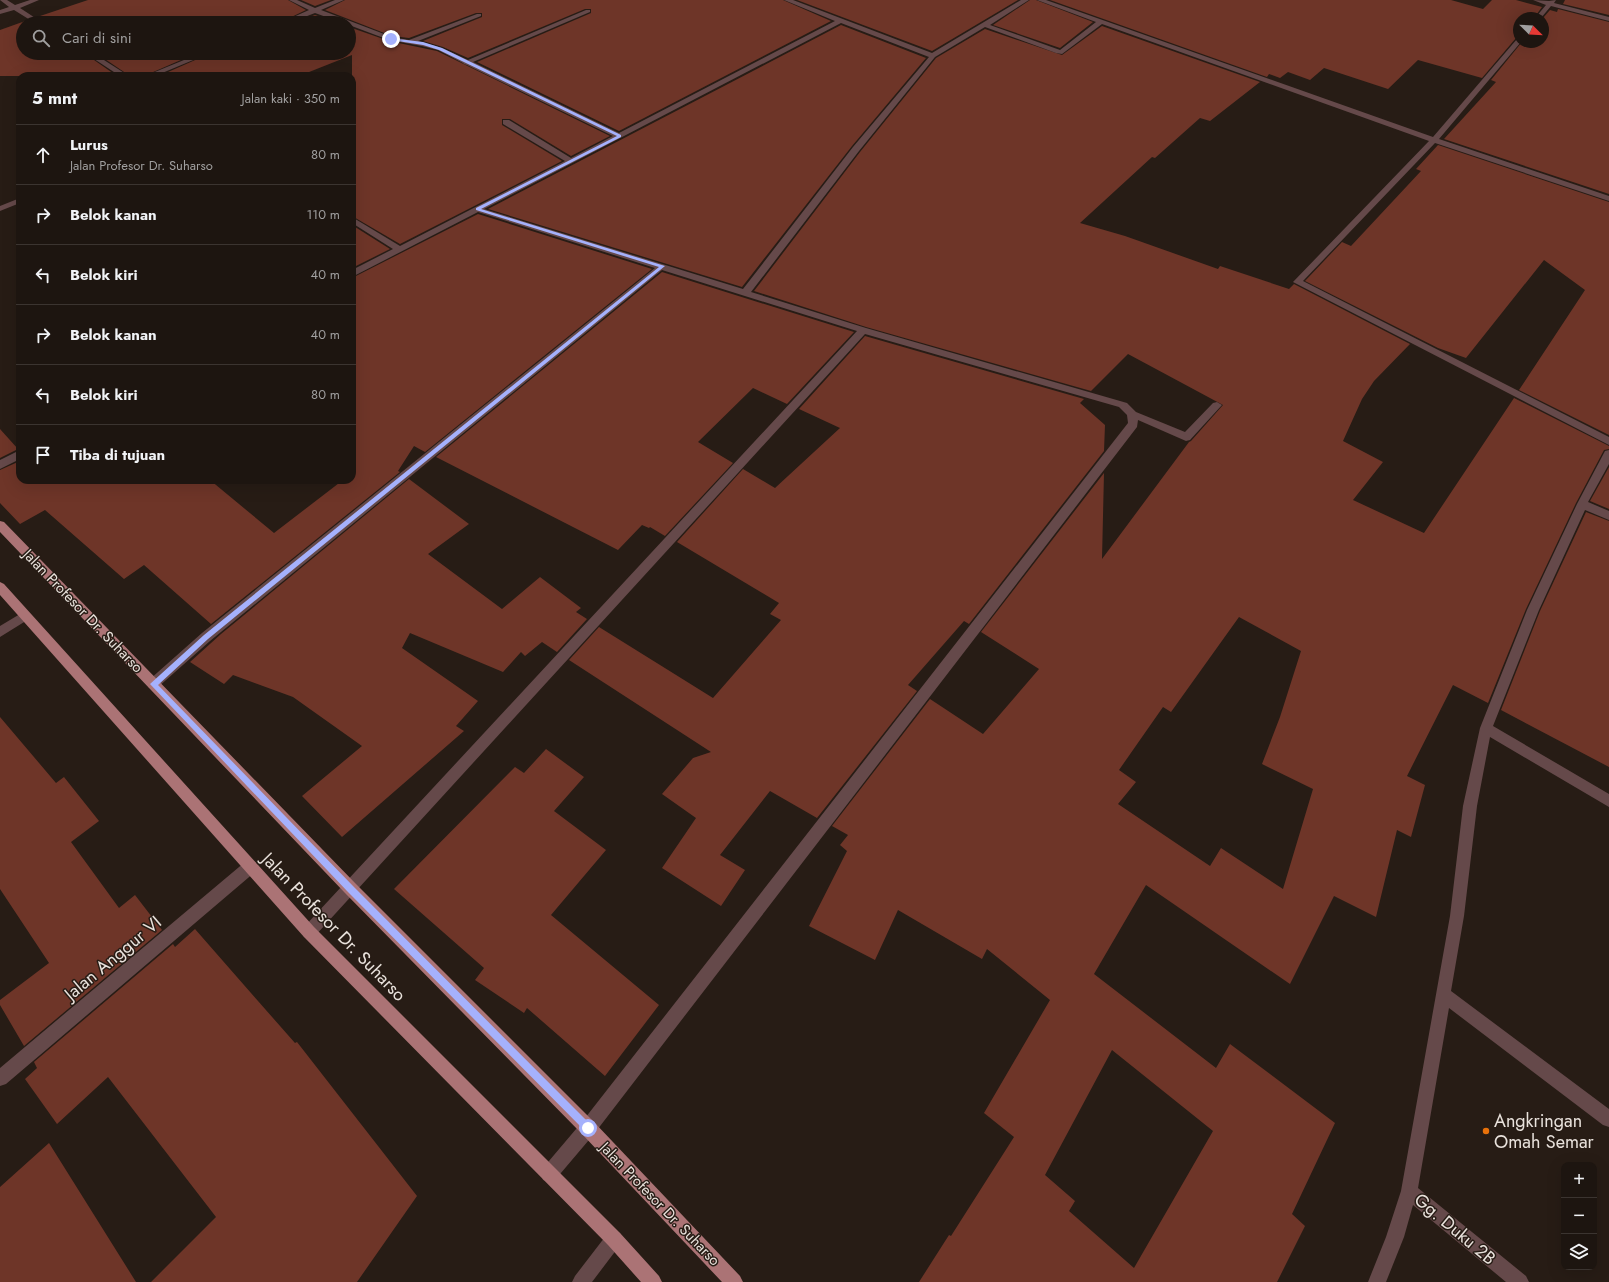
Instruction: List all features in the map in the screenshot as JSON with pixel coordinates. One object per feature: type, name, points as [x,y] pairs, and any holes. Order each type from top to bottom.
[{"type":"main road","name":"Jalan Profesor Dr. Suharso","points":[[0,525],[350,888],[588,1128],[734,1282]]},
{"type":"main road","name":"Jalan Profesor Dr. Suharso","points":[[0,587],[308,932],[614,1239],[653,1282]]},
{"type":"street","points":[[3,0],[29,16]]},
{"type":"street","points":[[0,12],[36,0]]},
{"type":"street","points":[[292,0],[330,16]]},
{"type":"street","points":[[300,16],[341,0]]},
{"type":"street","points":[[787,0],[934,56]]},
{"type":"street","points":[[745,293],[856,149],[934,56],[1026,0]]},
{"type":"street","points":[[1040,0],[1434,140],[1609,199]]},
{"type":"street","points":[[1536,0],[1552,2],[1609,19]]},
{"type":"street","points":[[1543,12],[1552,2]]},
{"type":"street","points":[[466,62],[588,11]]},
{"type":"street","points":[[411,41],[478,15]]},
{"type":"street","points":[[356,272],[840,21]]},
{"type":"street","points":[[985,25],[1058,52],[1062,52],[1101,22]]},
{"type":"street","points":[[356,26],[391,39],[411,41],[433,46],[620,136]]},
{"type":"street","points":[[1513,47],[1434,140],[1297,282],[1609,441]]},
{"type":"street","points":[[99,60],[119,72]]},
{"type":"street","points":[[159,72],[189,60]]},
{"type":"street","points":[[506,122],[571,161]]},
{"type":"street","points":[[0,209],[16,202]]},
{"type":"street","points":[[477,209],[863,330],[1123,405],[1132,414],[1186,437],[1217,405]]},
{"type":"street","points":[[356,222],[399,249]]},
{"type":"street","points":[[153,684],[206,637],[662,266]]},
{"type":"street","points":[[308,932],[863,330]]},
{"type":"street","points":[[549,1174],[588,1128],[1128,431],[1133,424],[1132,414]]},
{"type":"street","points":[[1377,1282],[1395,1237],[1409,1191],[1458,916],[1470,806],[1486,728],[1533,610],[1582,504],[1609,454]]},
{"type":"street","points":[[0,465],[16,456]]},
{"type":"street","points":[[1582,504],[1609,516]]},
{"type":"street","points":[[0,632],[25,616]]},
{"type":"street","points":[[1486,728],[1609,801]]},
{"type":"street","name":"Jalan Anggur VI","points":[[0,1078],[250,867]]},
{"type":"street","points":[[1443,994],[1609,1119]]},
{"type":"street","name":"Gg. Duku 2B","points":[[1409,1191],[1520,1282]]},
{"type":"street","points":[[581,1282],[614,1239]]},
{"type":"building","points":[[88,0],[288,0],[306,10],[294,16],[40,16]]},
{"type":"building","points":[[301,0],[331,0],[315,6]]},
{"type":"building","points":[[345,0],[783,0],[831,21],[619,131],[477,62],[591,13],[591,9],[585,9],[468,58],[443,47],[423,41],[482,17],[482,13],[476,13],[409,38],[392,36],[356,22],[356,16],[340,16],[325,10]]},
{"type":"building","points":[[797,0],[1018,0],[932,51]]},
{"type":"building","points":[[1030,0],[1036,0],[1093,22],[1060,48],[993,25]]},
{"type":"building","points":[[1050,0],[1451,0],[1483,9],[1492,0],[1516,0],[1542,7],[1538,12],[1513,12],[1513,42],[1482,78],[1418,60],[1388,89],[1324,68],[1310,80],[1288,72],[1280,78],[1269,74],[1267,77]]},
{"type":"building","points":[[1565,0],[1609,0],[1609,15],[1563,4]]},
{"type":"building","points":[[1558,9],[1609,22],[1609,194],[1444,139],[1496,82],[1491,80],[1517,48],[1549,48],[1548,12],[1550,10],[1557,12]]},
{"type":"building","points":[[16,24],[16,60],[94,60],[111,72],[16,72],[16,76],[0,76],[0,30]]},
{"type":"building","points":[[841,25],[926,58],[852,146],[742,287],[488,209]]},
{"type":"building","points":[[1102,26],[1260,82],[1210,121],[1200,118],[1155,158],[1152,157],[1080,223],[1125,236],[1218,269],[1220,266],[1289,289],[1294,284],[1410,344],[1374,381],[1362,399],[1343,441],[1383,462],[1353,500],[1424,533],[1514,398],[1609,446],[1609,449],[1604,450],[1576,503],[1526,609],[1488,703],[1453,685],[1407,776],[1425,785],[1411,837],[1397,830],[1376,917],[1334,896],[1290,984],[1146,885],[1094,974],[1216,1068],[1230,1044],[1335,1123],[1292,1214],[1305,1226],[1277,1282],[919,1282],[949,1235],[951,1236],[1014,1137],[984,1113],[1050,1000],[987,949],[982,959],[898,910],[875,960],[809,926],[847,851],[840,845],[848,835],[832,826],[930,699],[983,734],[1039,669],[981,632],[1104,473],[1102,559],[1189,442],[1223,405],[1128,354],[1091,391],[866,327],[754,291],[860,152],[936,58],[985,29],[1062,55]],"holes":[[[1239,617],[1301,651],[1280,717],[1262,764],[1313,789],[1283,889],[1221,848],[1210,866],[1118,804],[1136,782],[1119,770],[1163,707],[1171,712]],[[1112,1050],[1213,1131],[1134,1268],[1069,1211],[1075,1201],[1045,1175]]]},
{"type":"building","points":[[356,29],[389,41],[437,51],[610,136],[571,156],[510,119],[502,119],[502,125],[562,161],[400,244],[356,218],[356,72],[352,72],[352,60],[356,60]]},
{"type":"building","points":[[106,60],[181,60],[153,72],[124,72]]},
{"type":"building","points":[[195,60],[339,60],[309,72],[168,72]]},
{"type":"building","points":[[1438,145],[1609,202],[1609,435],[1519,390],[1585,290],[1544,260],[1466,358],[1438,348],[1305,281],[1342,242],[1351,246],[1421,171],[1416,169]]},
{"type":"building","points":[[478,214],[652,269],[425,452],[414,446],[398,471],[400,472],[211,624],[144,565],[124,579],[45,510],[20,524],[0,503],[0,470],[16,463],[16,484],[215,484],[274,533],[338,484],[356,484],[356,276]]},
{"type":"building","points":[[356,228],[390,249],[356,266]]},
{"type":"building","points":[[662,272],[854,332],[787,404],[753,388],[698,442],[733,463],[665,536],[650,527],[649,528],[642,525],[618,550],[436,457]]},
{"type":"building","points":[[865,336],[1084,399],[1080,403],[1105,425],[1104,451],[969,624],[964,621],[908,685],[917,691],[817,818],[770,791],[720,855],[745,870],[721,906],[662,868],[696,818],[662,794],[693,758],[711,752],[569,660],[599,627],[713,698],[781,620],[770,614],[779,603],[677,542],[743,469],[775,488],[840,428],[799,409]]},
{"type":"building","points":[[0,429],[16,447],[16,450],[0,458]]},
{"type":"building","points":[[1609,467],[1609,509],[1590,501]]},
{"type":"building","points":[[409,479],[469,524],[428,554],[502,609],[540,577],[581,608],[576,612],[587,619],[557,652],[542,642],[525,656],[521,652],[503,672],[410,633],[402,648],[478,701],[456,726],[464,731],[342,837],[302,796],[362,746],[293,697],[233,675],[224,684],[190,662],[221,634]]},
{"type":"building","points":[[1586,512],[1609,521],[1609,767],[1501,710],[1540,611]]},
{"type":"building","points":[[0,717],[56,783],[64,777],[99,821],[71,842],[119,908],[135,895],[162,930],[24,1046],[0,1005],[0,1000],[49,963],[0,889]]},
{"type":"building","points":[[546,749],[584,777],[554,811],[606,850],[551,915],[659,1005],[605,1076],[527,1008],[524,1013],[475,980],[484,968],[394,889],[515,767],[524,773]]},
{"type":"building","points":[[195,929],[295,1043],[297,1042],[417,1196],[357,1282],[151,1282],[216,1217],[108,1077],[57,1124],[25,1079],[37,1068],[34,1062],[173,944],[175,947]]},
{"type":"building","points":[[49,1143],[136,1282],[0,1282],[0,1187]]},
{"type":"place","name":"Angkringan Omah Semar","points":[[1486,1131]]},
{"type":"route","points":[[391,39],[411,41],[433,46],[620,136],[477,209],[662,266],[206,637],[153,684],[350,888],[588,1128]]}]
